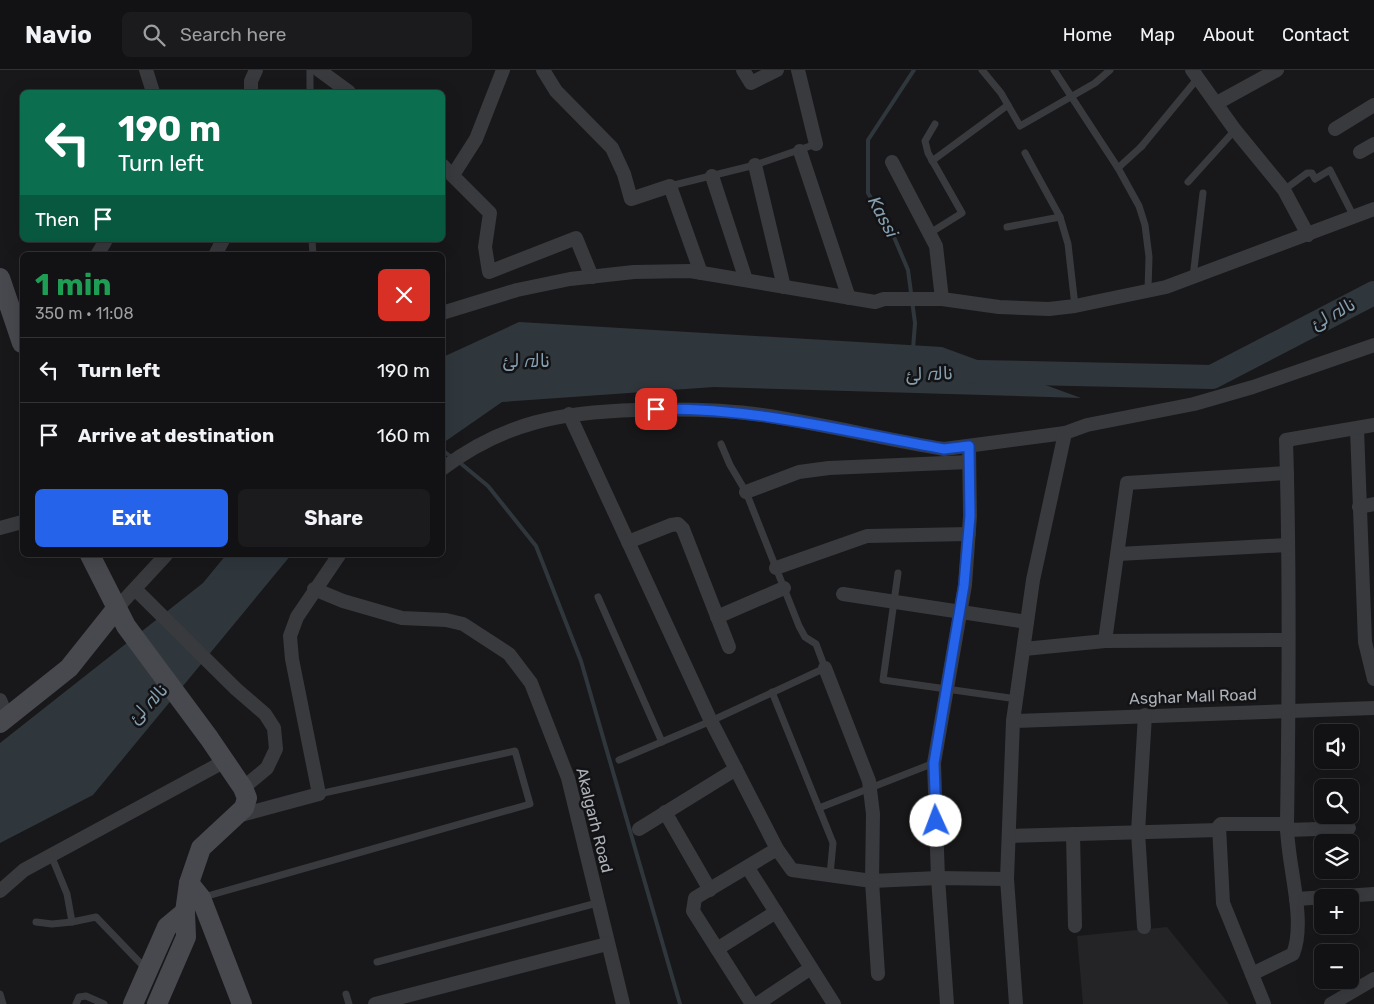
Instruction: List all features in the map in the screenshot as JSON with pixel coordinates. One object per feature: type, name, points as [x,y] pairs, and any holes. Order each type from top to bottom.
[{"type":"main road","points":[[0,278],[20,337]]},
{"type":"main road","points":[[91,557],[121,618],[209,738],[243,788],[247,798],[244,808],[231,818],[201,848],[195,890],[185,912],[167,927],[133,1004]]},
{"type":"main road","points":[[2,714],[69,668],[121,618]]},
{"type":"main road","points":[[195,890],[242,1004]]},
{"type":"main road","points":[[157,1004],[186,938],[185,912]]},
{"type":"street","points":[[146,70],[152,90]]},
{"type":"street","points":[[251,90],[251,81],[256,70]]},
{"type":"street","points":[[319,70],[346,90]]},
{"type":"street","points":[[453,175],[476,139],[503,70]]},
{"type":"street","points":[[543,70],[556,91],[612,148],[624,174],[631,199],[670,186],[701,272]]},
{"type":"street","points":[[743,70],[751,83],[777,70]]},
{"type":"street","points":[[798,70],[816,144]]},
{"type":"street","points":[[1217,103],[1277,70]]},
{"type":"street","points":[[1195,74],[1235,130],[1284,190],[1308,235]]},
{"type":"street","points":[[1336,129],[1374,105]]},
{"type":"street","points":[[1360,152],[1374,144]]},
{"type":"street","points":[[800,151],[849,298]]},
{"type":"street","points":[[892,162],[936,246],[942,299]]},
{"type":"street","points":[[755,165],[784,287]]},
{"type":"street","points":[[445,168],[490,213],[485,247],[489,272],[576,238],[592,277]]},
{"type":"street","points":[[712,176],[746,280]]},
{"type":"street","points":[[445,312],[517,290],[634,272],[701,272],[875,302],[884,299],[942,299],[999,307],[1050,309],[1075,306],[1166,287],[1354,218],[1374,208]]},
{"type":"street","points":[[445,467],[494,437],[538,420],[569,414],[693,408],[761,415],[944,449],[969,446],[1065,433],[1087,424],[1155,413],[1253,388],[1374,346]]},
{"type":"street","points":[[569,414],[711,721],[777,849],[792,870],[872,881],[938,878],[1007,879]]},
{"type":"street","points":[[1252,974],[1293,954],[1296,940],[1296,899],[1287,827],[1286,440],[1374,425]]},
{"type":"street","points":[[1357,429],[1359,507],[1367,556],[1369,611],[1365,642],[1374,679]]},
{"type":"street","points":[[1016,1004],[1007,879],[1013,721],[1033,580],[1065,433]]},
{"type":"street","points":[[944,1003],[934,763],[960,611],[969,534],[969,446]]},
{"type":"street","points":[[746,492],[799,472],[829,468],[969,462]]},
{"type":"street","points":[[1105,640],[1127,483],[1287,473]]},
{"type":"street","points":[[1359,507],[1374,504]]},
{"type":"street","points":[[0,528],[20,523]]},
{"type":"street","points":[[628,542],[671,525],[678,524],[683,529],[729,647]]},
{"type":"street","points":[[776,568],[867,536],[969,534]]},
{"type":"street","points":[[1118,554],[1287,545]]},
{"type":"street","points":[[121,618],[136,590],[164,557]]},
{"type":"street","points":[[231,818],[319,794],[292,659],[290,636],[297,617],[314,588],[337,557]]},
{"type":"street","name":"Akalgarh Road","points":[[314,588],[343,601],[402,618],[446,620],[463,624],[509,654],[531,683],[568,778],[621,1003]]},
{"type":"street","points":[[717,617],[784,588]]},
{"type":"street","points":[[136,590],[158,614],[236,689],[265,714],[274,728],[276,749],[267,768],[243,788]]},
{"type":"street","points":[[843,594],[1027,622]]},
{"type":"street","points":[[1024,648],[1105,640],[1288,640]]},
{"type":"street","points":[[825,668],[869,780],[873,814],[872,881],[878,974]]},
{"type":"street","name":"Asghar Mall Road","points":[[1013,721],[1374,708]]},
{"type":"street","points":[[1144,927],[1138,832],[1145,716]]},
{"type":"street","points":[[0,891],[24,870],[225,762]]},
{"type":"street","points":[[639,829],[736,769]]},
{"type":"street","points":[[665,812],[710,890]]},
{"type":"street","points":[[1264,1004],[1223,903],[1219,830],[1221,824],[1349,828]]},
{"type":"street","points":[[1009,836],[1219,830]]},
{"type":"street","points":[[1073,834],[1075,926]]},
{"type":"street","points":[[752,1004],[693,911],[695,898],[777,849]]},
{"type":"street","points":[[748,868],[834,1004]]},
{"type":"street","points":[[1296,899],[1374,894]]},
{"type":"street","points":[[717,949],[776,912]]},
{"type":"street","points":[[375,1004],[607,944]]},
{"type":"street","points":[[757,1004],[811,968]]},
{"type":"street","points":[[1331,1004],[1374,979]]},
{"type":"lane","points":[[310,70],[310,90]]},
{"type":"lane","points":[[982,70],[1008,105],[1020,126],[1094,83],[1110,70]]},
{"type":"lane","points":[[1054,70],[1118,168],[1139,206],[1145,224],[1149,257],[1148,290]]},
{"type":"lane","points":[[1118,168],[1141,147],[1195,74]]},
{"type":"lane","points":[[932,161],[1008,105]]},
{"type":"lane","points":[[930,233],[962,213],[932,161],[925,141],[935,124]]},
{"type":"lane","points":[[1188,182],[1235,130]]},
{"type":"lane","points":[[670,186],[755,165],[816,144]]},
{"type":"lane","points":[[1025,153],[1060,217],[1068,244],[1075,306]]},
{"type":"lane","points":[[1284,190],[1307,173],[1312,173],[1315,179],[1330,170],[1354,218]]},
{"type":"lane","points":[[1193,277],[1204,193]]},
{"type":"lane","points":[[1007,227],[1060,217]]},
{"type":"lane","points":[[619,760],[711,721],[825,668],[816,644],[805,637],[799,626],[746,492],[730,465],[721,444]]},
{"type":"lane","points":[[898,573],[883,680],[946,687],[1017,699]]},
{"type":"lane","points":[[598,597],[662,742]]},
{"type":"lane","points":[[772,692],[833,842],[830,875]]},
{"type":"lane","points":[[195,890],[530,804],[515,751],[319,794]]},
{"type":"lane","points":[[819,808],[934,763]]},
{"type":"lane","points":[[51,855],[67,894],[72,922]]},
{"type":"lane","points":[[377,962],[597,903]]},
{"type":"lane","points":[[36,922],[52,924],[96,918],[147,970]]},
{"type":"lane","points":[[0,994],[4,1004]]},
{"type":"lane","points":[[346,994],[348,1004]]},
{"type":"lane","points":[[76,1004],[79,998],[86,996],[104,1004]]},
{"type":"shaded area","points":[[1167,927],[1229,1004],[1083,1004],[1077,936]]},
{"type":"water","name":"نالہ لئ","points":[[519,322],[942,347],[1081,398],[714,387],[502,402],[445,442],[445,356]]},
{"type":"water","name":"نالہ لئ","points":[[224,557],[289,557],[93,795],[0,843],[0,743],[203,583]]},
{"type":"waterway","name":"Kassi","points":[[913,349],[915,323],[908,270],[894,237],[868,193],[868,140],[914,70]]},
{"type":"waterway","name":"نالہ لئ","points":[[977,372],[1212,377],[1374,293]]},
{"type":"waterway","points":[[445,452],[453,458]]},
{"type":"waterway","points":[[459,462],[488,486],[536,546],[581,661],[680,1004]]},
{"type":"route","points":[[656,409],[693,408],[761,415],[944,449],[969,446],[970,516],[964,585],[934,763],[936,821]]}]
